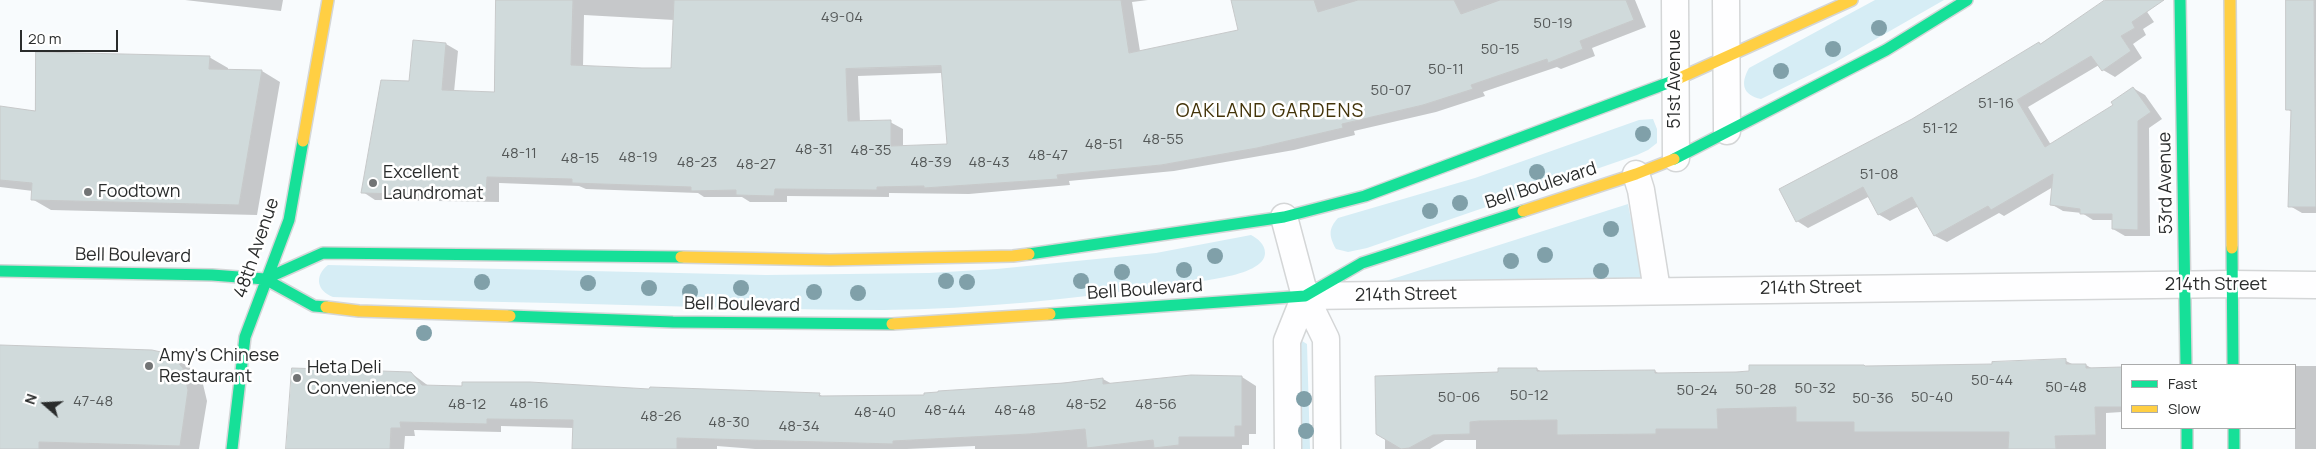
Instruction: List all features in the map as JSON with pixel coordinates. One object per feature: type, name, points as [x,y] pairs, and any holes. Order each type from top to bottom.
[{"type":"street","name":"48th Avenue","points":[[232,449],[245,337],[265,279],[289,220],[328,0]]},
{"type":"street","name":"51st Avenue","points":[[1675,0],[1676,158]]},
{"type":"street","points":[[1726,0],[1727,131]]},
{"type":"street","name":"Bell Boulevard","points":[[265,279],[323,253],[437,253],[830,260],[1013,256],[1284,217],[1365,196],[1675,80],[1852,0]]},
{"type":"street","name":"Bell Boulevard","points":[[0,271],[212,275],[265,279],[314,306],[359,311],[770,324],[859,325],[935,322],[1306,296],[1362,263],[1636,174],[1676,158],[1886,50],[1967,0]]},
{"type":"street","name":"53rd Avenue","points":[[2180,0],[2186,364]]},
{"type":"street","points":[[2230,0],[2232,364]]},
{"type":"street","points":[[1636,174],[1641,190],[1657,290]]},
{"type":"street","points":[[1284,217],[1306,296],[1326,339],[1327,449]]},
{"type":"street","name":"214th Street","points":[[1306,296],[2184,284],[2316,285]]},
{"type":"street","points":[[1288,449],[1287,341],[1306,296]]},
{"type":"street","points":[[2187,429],[2187,449]]},
{"type":"street","points":[[2234,429],[2234,449]]},
{"type":"shaded area","points":[[1875,0],[1944,0],[1834,63],[1761,99],[1747,92],[1744,84],[1749,68]]},
{"type":"shaded area","points":[[1653,119],[1657,129],[1657,143],[1637,155],[1367,248],[1348,252],[1336,249],[1332,240],[1331,229],[1338,218],[1475,178],[1639,120]]},
{"type":"shaded area","points":[[1628,204],[1643,279],[1386,281]]},
{"type":"shaded area","points":[[1251,235],[1259,240],[1264,247],[1265,253],[1262,261],[1253,268],[1224,277],[1062,299],[955,308],[818,310],[333,297],[324,291],[319,283],[321,274],[328,265],[766,275],[929,273],[997,269],[1156,253]]},
{"type":"shaded area","points":[[1302,341],[1307,344],[1310,449],[1296,449],[1298,342]]},
{"type":"building","points":[[496,0],[573,0],[571,65],[642,68],[671,68],[674,0],[1121,0],[1129,53],[1238,30],[1231,0],[1314,0],[1318,12],[1358,0],[1454,0],[1461,14],[1500,0],[1626,0],[1634,20],[1580,41],[1583,49],[1548,63],[1547,59],[1471,85],[1473,89],[1423,105],[1342,124],[1343,128],[1257,148],[1161,165],[1057,175],[1058,179],[924,188],[924,186],[877,187],[877,190],[775,189],[774,196],[736,195],[736,190],[691,191],[691,187],[572,183],[572,179],[487,177],[486,196],[361,193],[381,80],[409,81],[413,40],[446,43],[442,90],[494,92]],"holes":[[[941,66],[947,144],[891,146],[891,120],[848,121],[846,69]]]},
{"type":"building","points":[[2105,0],[2164,0],[2132,22],[2135,28],[2121,36],[2131,51],[2102,71],[2091,56],[2017,100],[2045,147],[2113,105],[2111,102],[2133,87],[2151,112],[2138,121],[2138,230],[2112,229],[2112,214],[2080,214],[2080,209],[2050,205],[2053,174],[1991,210],[1988,206],[1934,236],[1912,197],[1878,215],[1863,187],[1796,222],[1779,189],[1912,119],[2039,42],[2040,44]]},
{"type":"building","points":[[2286,0],[2314,0],[2316,207],[2288,207],[2291,110],[2286,110]]},
{"type":"building","points":[[36,52],[210,56],[209,69],[262,70],[239,205],[31,200],[32,183],[0,180],[0,106],[35,111]]},
{"type":"building","points":[[0,345],[152,350],[170,354],[183,368],[188,390],[180,446],[39,442],[39,449],[0,449]]},
{"type":"building","points":[[2066,359],[2066,364],[2086,364],[2086,368],[2121,367],[2121,407],[2095,407],[2096,435],[2055,436],[2056,449],[2008,449],[2009,432],[1854,432],[1854,422],[1796,422],[1796,407],[1717,409],[1718,429],[1656,429],[1656,434],[1557,435],[1557,420],[1479,421],[1470,422],[1470,434],[1433,435],[1409,448],[1401,449],[1376,434],[1375,376],[1498,372],[1498,368],[1537,368],[1537,371],[1655,370],[1655,373],[1749,371],[1749,365],[1865,366],[1992,364],[1992,362]]},
{"type":"building","points":[[292,368],[411,372],[422,385],[462,386],[462,382],[530,382],[649,389],[650,387],[820,393],[819,396],[924,395],[924,393],[938,391],[1064,383],[1103,378],[1103,384],[1191,375],[1242,376],[1242,426],[1235,426],[1235,437],[1179,437],[1179,445],[1154,448],[1153,440],[1087,448],[1085,429],[893,441],[893,444],[677,438],[677,449],[572,449],[573,420],[487,419],[487,424],[400,422],[401,428],[391,428],[390,449],[286,449]]},
{"type":"traffic: fast","points":[[1674,159],[1886,50],[1967,0]]},
{"type":"traffic: fast","points":[[2180,0],[2186,364]]},
{"type":"traffic: fast","points":[[1029,254],[1284,217],[1365,196],[1673,81]]},
{"type":"traffic: fast","points":[[232,449],[245,337],[289,220],[303,141]]},
{"type":"traffic: fast","points":[[1050,314],[1305,296],[1362,263],[1523,211]]},
{"type":"traffic: fast","points":[[2232,248],[2233,364]]},
{"type":"traffic: fast","points":[[265,279],[323,253],[681,257]]},
{"type":"traffic: fast","points":[[0,271],[212,275],[265,279],[314,306],[326,307]]},
{"type":"traffic: fast","points":[[510,316],[673,322],[892,324]]},
{"type":"traffic: fast","points":[[2187,429],[2187,449]]},
{"type":"traffic: fast","points":[[2234,429],[2234,449]]},
{"type":"traffic: slow","points":[[303,141],[328,0]]},
{"type":"traffic: slow","points":[[1673,81],[1852,0]]},
{"type":"traffic: slow","points":[[2230,0],[2232,248]]},
{"type":"traffic: slow","points":[[1523,211],[1636,174],[1674,159]]},
{"type":"traffic: slow","points":[[681,257],[830,260],[1013,256],[1029,254]]},
{"type":"traffic: slow","points":[[326,307],[359,311],[510,316]]},
{"type":"traffic: slow","points":[[892,324],[1050,314]]},
{"type":"place","name":"Excellent Laundromat","points":[[373,183]]},
{"type":"place","name":"Foodtown","points":[[88,192]]},
{"type":"place","name":"Amy's Chinese Restaurant","points":[[149,366]]},
{"type":"place","name":"Heta Deli Convenience","points":[[297,378]]},
{"type":"district","name":"OAKLAND GARDENS","points":[[1270,112]]}]
